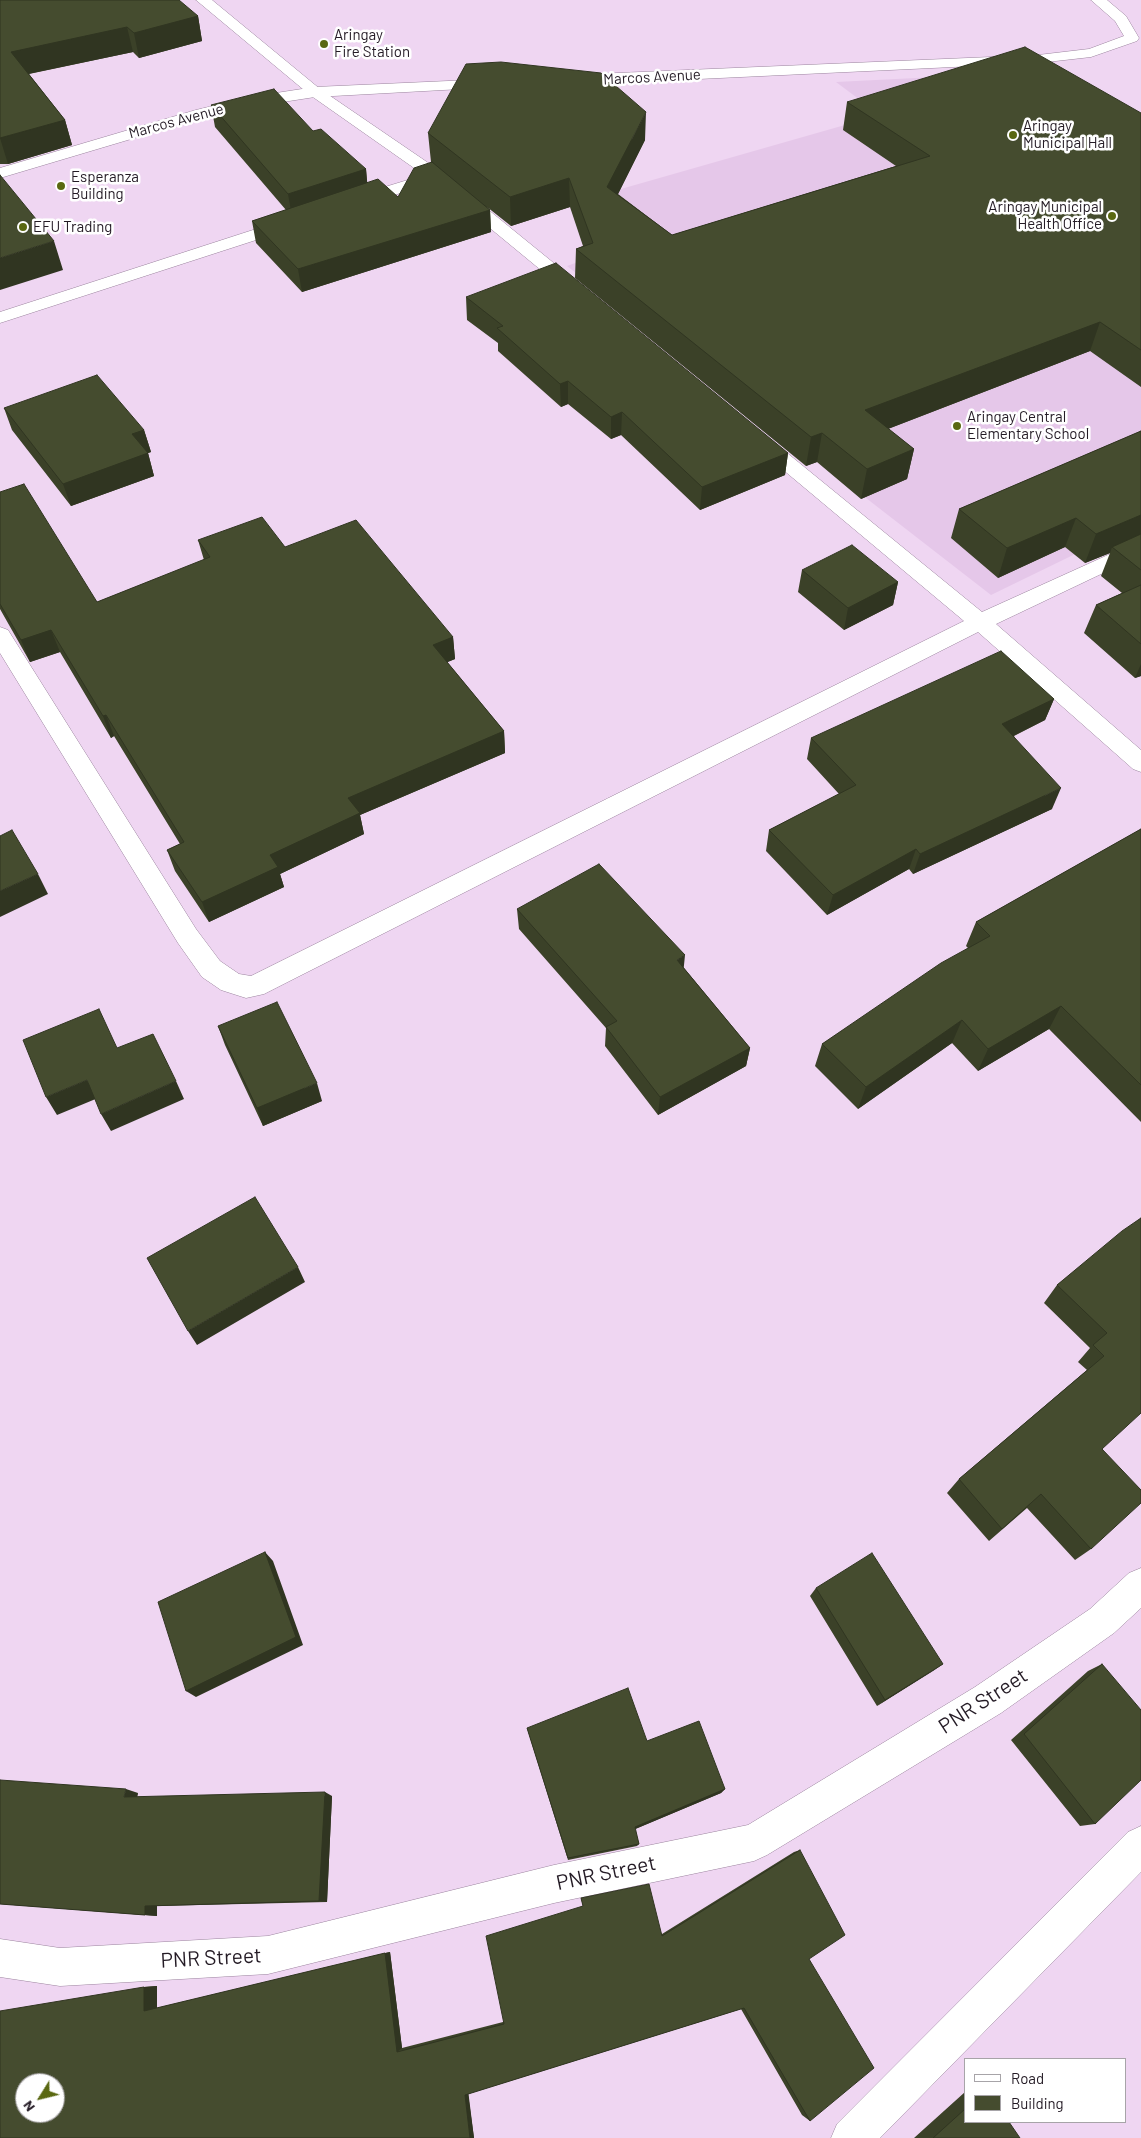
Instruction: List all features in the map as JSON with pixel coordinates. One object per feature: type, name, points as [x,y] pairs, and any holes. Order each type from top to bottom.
[{"type":"street","points":[[203,0],[315,92],[437,176],[590,301]]},
{"type":"street","points":[[1098,0],[1120,19],[1137,38]]},
{"type":"street","name":"Marcos Avenue","points":[[554,81],[1038,59],[1091,53],[1137,38]]},
{"type":"street","points":[[1038,59],[1062,74]]},
{"type":"street","name":"Marcos Avenue","points":[[0,173],[201,113],[250,102],[315,92],[507,83]]},
{"type":"street","points":[[342,206],[437,176]]},
{"type":"street","points":[[0,318],[304,219]]},
{"type":"street","points":[[743,427],[980,622],[1141,762]]},
{"type":"street","points":[[0,636],[187,936],[211,970],[230,982],[246,987],[255,986],[980,622],[1141,547]]},
{"type":"street","name":"PNR Street","points":[[0,1958],[60,1967],[268,1955],[554,1884],[754,1842],[988,1700],[1102,1621],[1141,1585]]},
{"type":"street","points":[[851,2138],[1141,1845]]},
{"type":"shaded area","name":"Aringay Central Elementary School","points":[[1036,72],[1141,329],[1141,522],[991,595],[567,266],[651,235],[607,193],[880,115],[836,82]]},
{"type":"building","points":[[0,0],[179,0],[198,16],[134,33],[127,27],[11,52],[65,120],[0,138]]},
{"type":"building","points":[[1025,47],[1141,113],[1141,350],[1100,322],[865,410],[914,449],[867,469],[822,433],[811,437],[576,249],[593,243],[569,178],[510,197],[428,133],[466,64],[501,62],[601,73],[646,112],[607,187],[672,235],[930,156],[847,102]]},
{"type":"building","points":[[274,89],[313,131],[321,129],[366,169],[288,194],[211,105]]},
{"type":"building","points":[[432,162],[490,210],[298,269],[252,221],[378,179],[398,197],[414,168]]},
{"type":"building","points":[[0,175],[54,241],[0,258]]},
{"type":"building","points":[[556,263],[788,453],[702,487],[622,412],[611,417],[568,381],[560,384],[497,328],[503,326],[466,297]]},
{"type":"building","points":[[97,375],[144,430],[132,434],[148,453],[63,484],[4,408]]},
{"type":"building","points":[[1141,431],[1141,515],[1096,534],[1076,518],[1007,548],[959,509]]},
{"type":"building","points":[[24,484],[97,602],[210,557],[198,540],[262,517],[285,547],[356,520],[453,637],[433,645],[504,731],[348,798],[360,813],[270,855],[278,867],[202,902],[167,850],[184,842],[106,715],[103,716],[51,630],[21,640],[0,604],[0,492]]},
{"type":"building","points":[[1141,534],[1141,570],[1112,547]]},
{"type":"building","points":[[852,545],[898,582],[848,608],[802,570]]},
{"type":"building","points":[[1141,585],[1141,644],[1096,605]]},
{"type":"building","points":[[1001,651],[1054,699],[1002,724],[1061,788],[920,854],[916,849],[833,895],[769,830],[856,785],[811,738]]},
{"type":"building","points":[[1141,829],[1141,1085],[1061,1006],[988,1049],[962,1020],[866,1087],[822,1044],[941,963],[990,936],[976,922]]},
{"type":"building","points":[[12,830],[38,874],[0,891],[0,836]]},
{"type":"building","points":[[599,864],[685,955],[677,960],[750,1048],[660,1097],[606,1027],[617,1021],[517,909]]},
{"type":"building","points":[[277,1002],[317,1083],[257,1108],[218,1026]]},
{"type":"building","points":[[99,1009],[117,1048],[153,1034],[176,1081],[101,1114],[87,1080],[46,1097],[23,1040]]},
{"type":"building","points":[[255,1197],[298,1267],[188,1331],[147,1258]]},
{"type":"building","points":[[1141,1218],[1141,1413],[1102,1449],[1141,1490],[1141,1503],[1091,1549],[1041,1494],[1002,1529],[959,1479],[1104,1356],[1093,1345],[1107,1333],[1057,1285],[1122,1231]]},
{"type":"building","points":[[265,1552],[296,1637],[186,1691],[158,1602]]},
{"type":"building","points":[[872,1553],[943,1664],[885,1700],[816,1588]]},
{"type":"building","points":[[1102,1664],[1141,1710],[1141,1780],[1095,1824],[1024,1734]]},
{"type":"building","points":[[628,1688],[647,1741],[699,1721],[725,1789],[635,1827],[639,1844],[568,1858],[527,1728]]},
{"type":"building","points":[[0,1780],[126,1789],[124,1797],[325,1792],[319,1901],[145,1906],[145,1915],[0,1904]]},
{"type":"building","points":[[800,1850],[845,1935],[809,1959],[874,2068],[810,2121],[744,2008],[465,2095],[470,2138],[0,2138],[0,2011],[144,1987],[144,2011],[385,1953],[397,2052],[504,2024],[486,1936],[583,1906],[581,1898],[649,1884],[662,1936]]},
{"type":"building","points":[[964,2110],[964,2123],[1010,2123],[1020,2138],[933,2138]]},
{"type":"place","name":"Aringay Fire Station","points":[[324,44]]},
{"type":"place","name":"Aringay Municipal Hall","points":[[1013,135]]},
{"type":"place","name":"Esperanza Building","points":[[61,186]]},
{"type":"place","name":"Aringay Municipal Health Office","points":[[1112,216]]},
{"type":"place","name":"EFU Trading","points":[[23,227]]},
{"type":"place","name":"Aringay Central Elementary School","points":[[957,426]]}]
